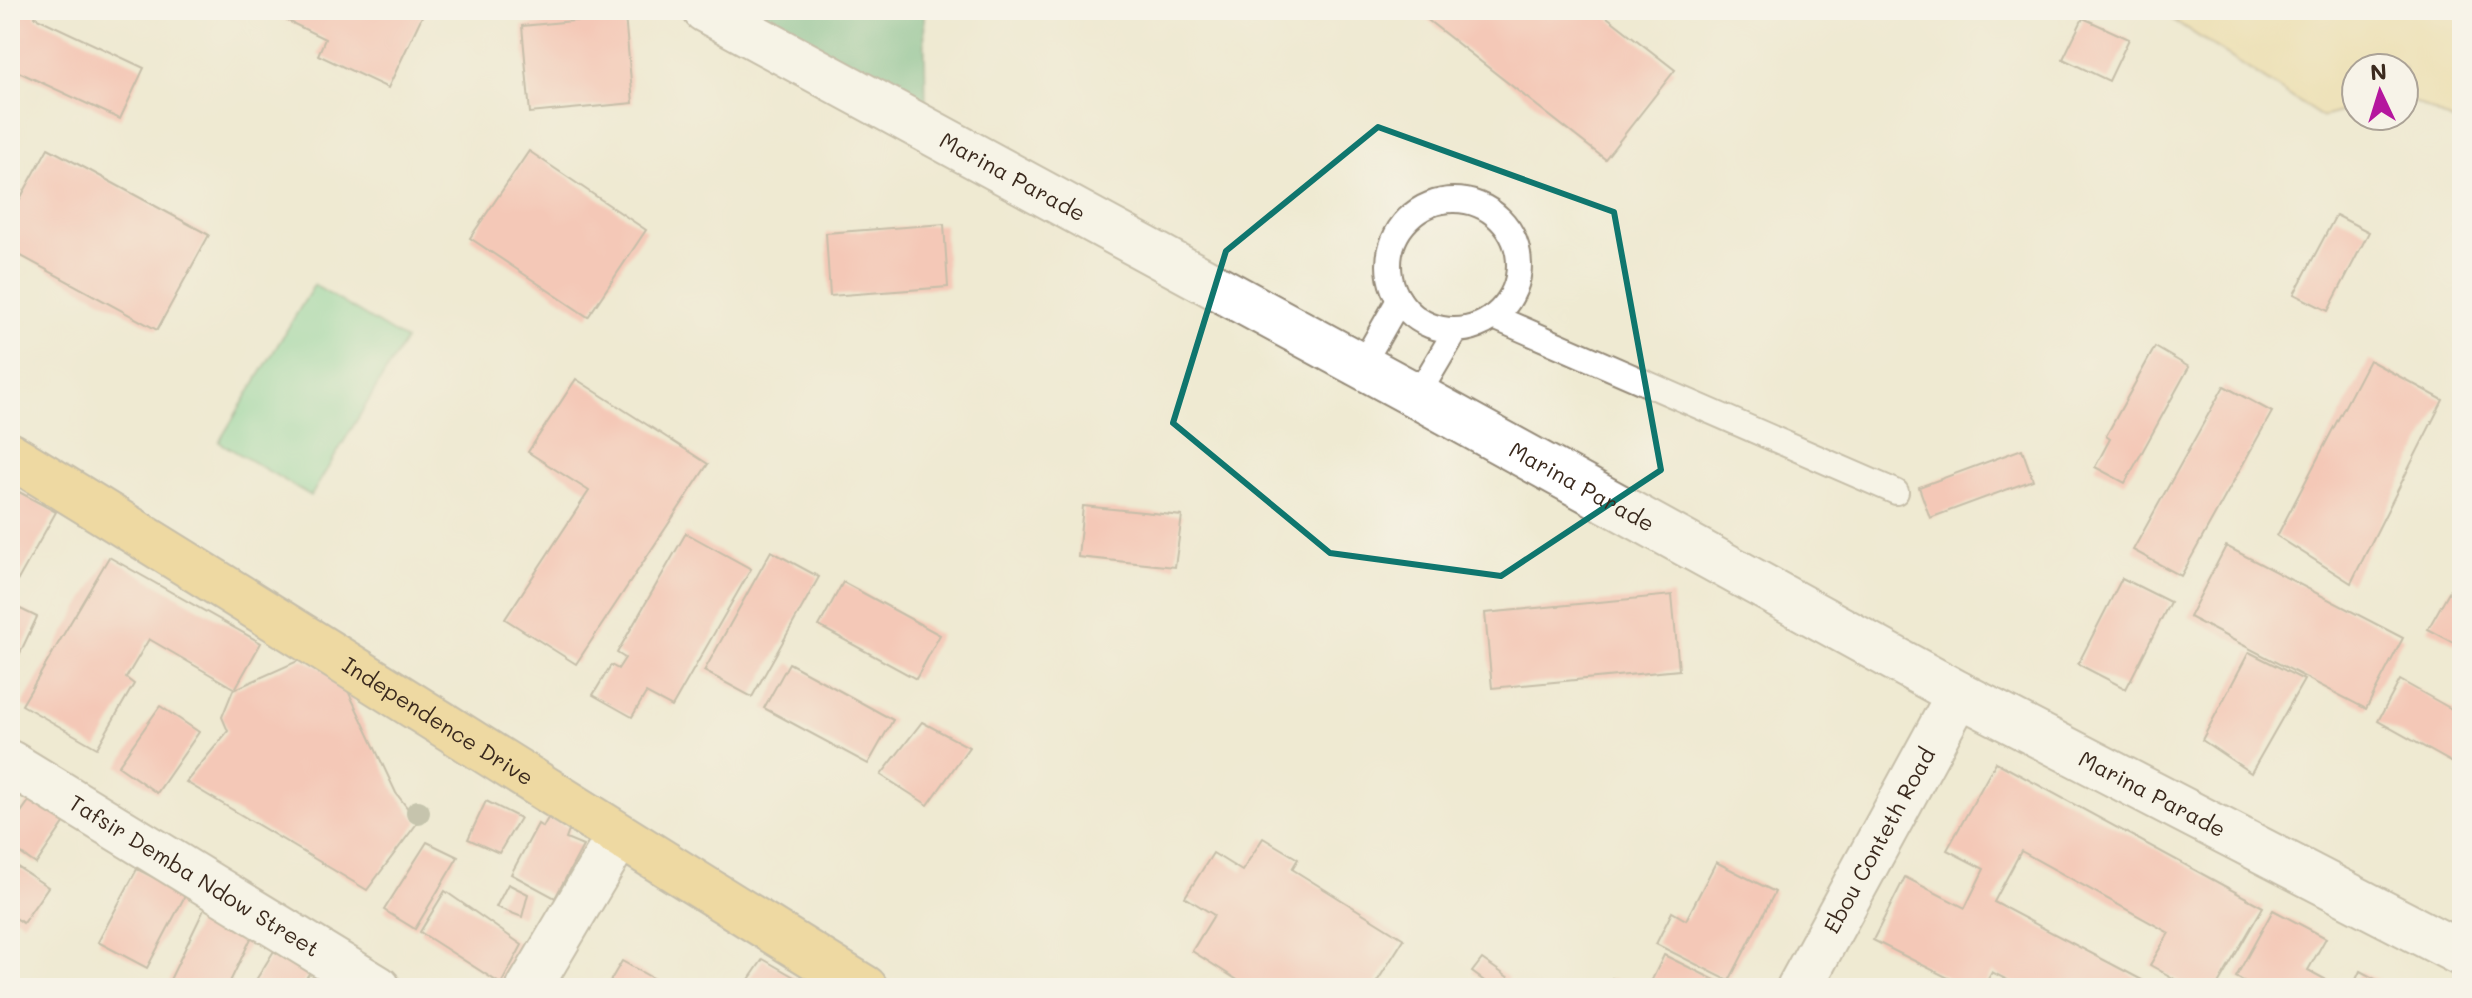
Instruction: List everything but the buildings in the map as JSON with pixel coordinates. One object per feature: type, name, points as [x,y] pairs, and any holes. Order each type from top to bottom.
[{"type":"highway","name":"Independence Drive","points":[[10,455],[203,572],[865,988]]},
{"type":"street","name":"Marina Parade","points":[[705,10],[1959,694],[2462,954]]},
{"type":"street","name":"Ebou Conteth Road","points":[[1799,988],[1959,694]]},
{"type":"street","name":"Tafsir Demba Ndow Street","points":[[10,763],[378,988]]},
{"type":"street","points":[[529,988],[619,836]]},
{"type":"lane","points":[[1443,201],[1465,201],[1486,208],[1503,222],[1514,240],[1519,261],[1517,282],[1508,302],[1494,317],[1481,325],[1456,330],[1430,326],[1412,315],[1399,300],[1390,281],[1389,260],[1394,239],[1406,221],[1423,208],[1443,201]]},
{"type":"lane","points":[[1361,367],[1399,300]]},
{"type":"lane","points":[[1494,317],[1896,492]]},
{"type":"lane","points":[[1417,396],[1456,330]]},
{"type":"highlighted area","points":[[1378,127],[1614,212],[1661,470],[1501,576],[1330,553],[1173,423],[1226,251]]},
{"type":"green space","points":[[742,10],[924,10],[926,107]]},
{"type":"green space","points":[[314,285],[405,340],[311,496],[219,442]]},
{"type":"sand","points":[[2158,10],[2462,10],[2462,126],[2420,105],[2420,52],[2340,52],[2340,112],[2322,117]]}]
